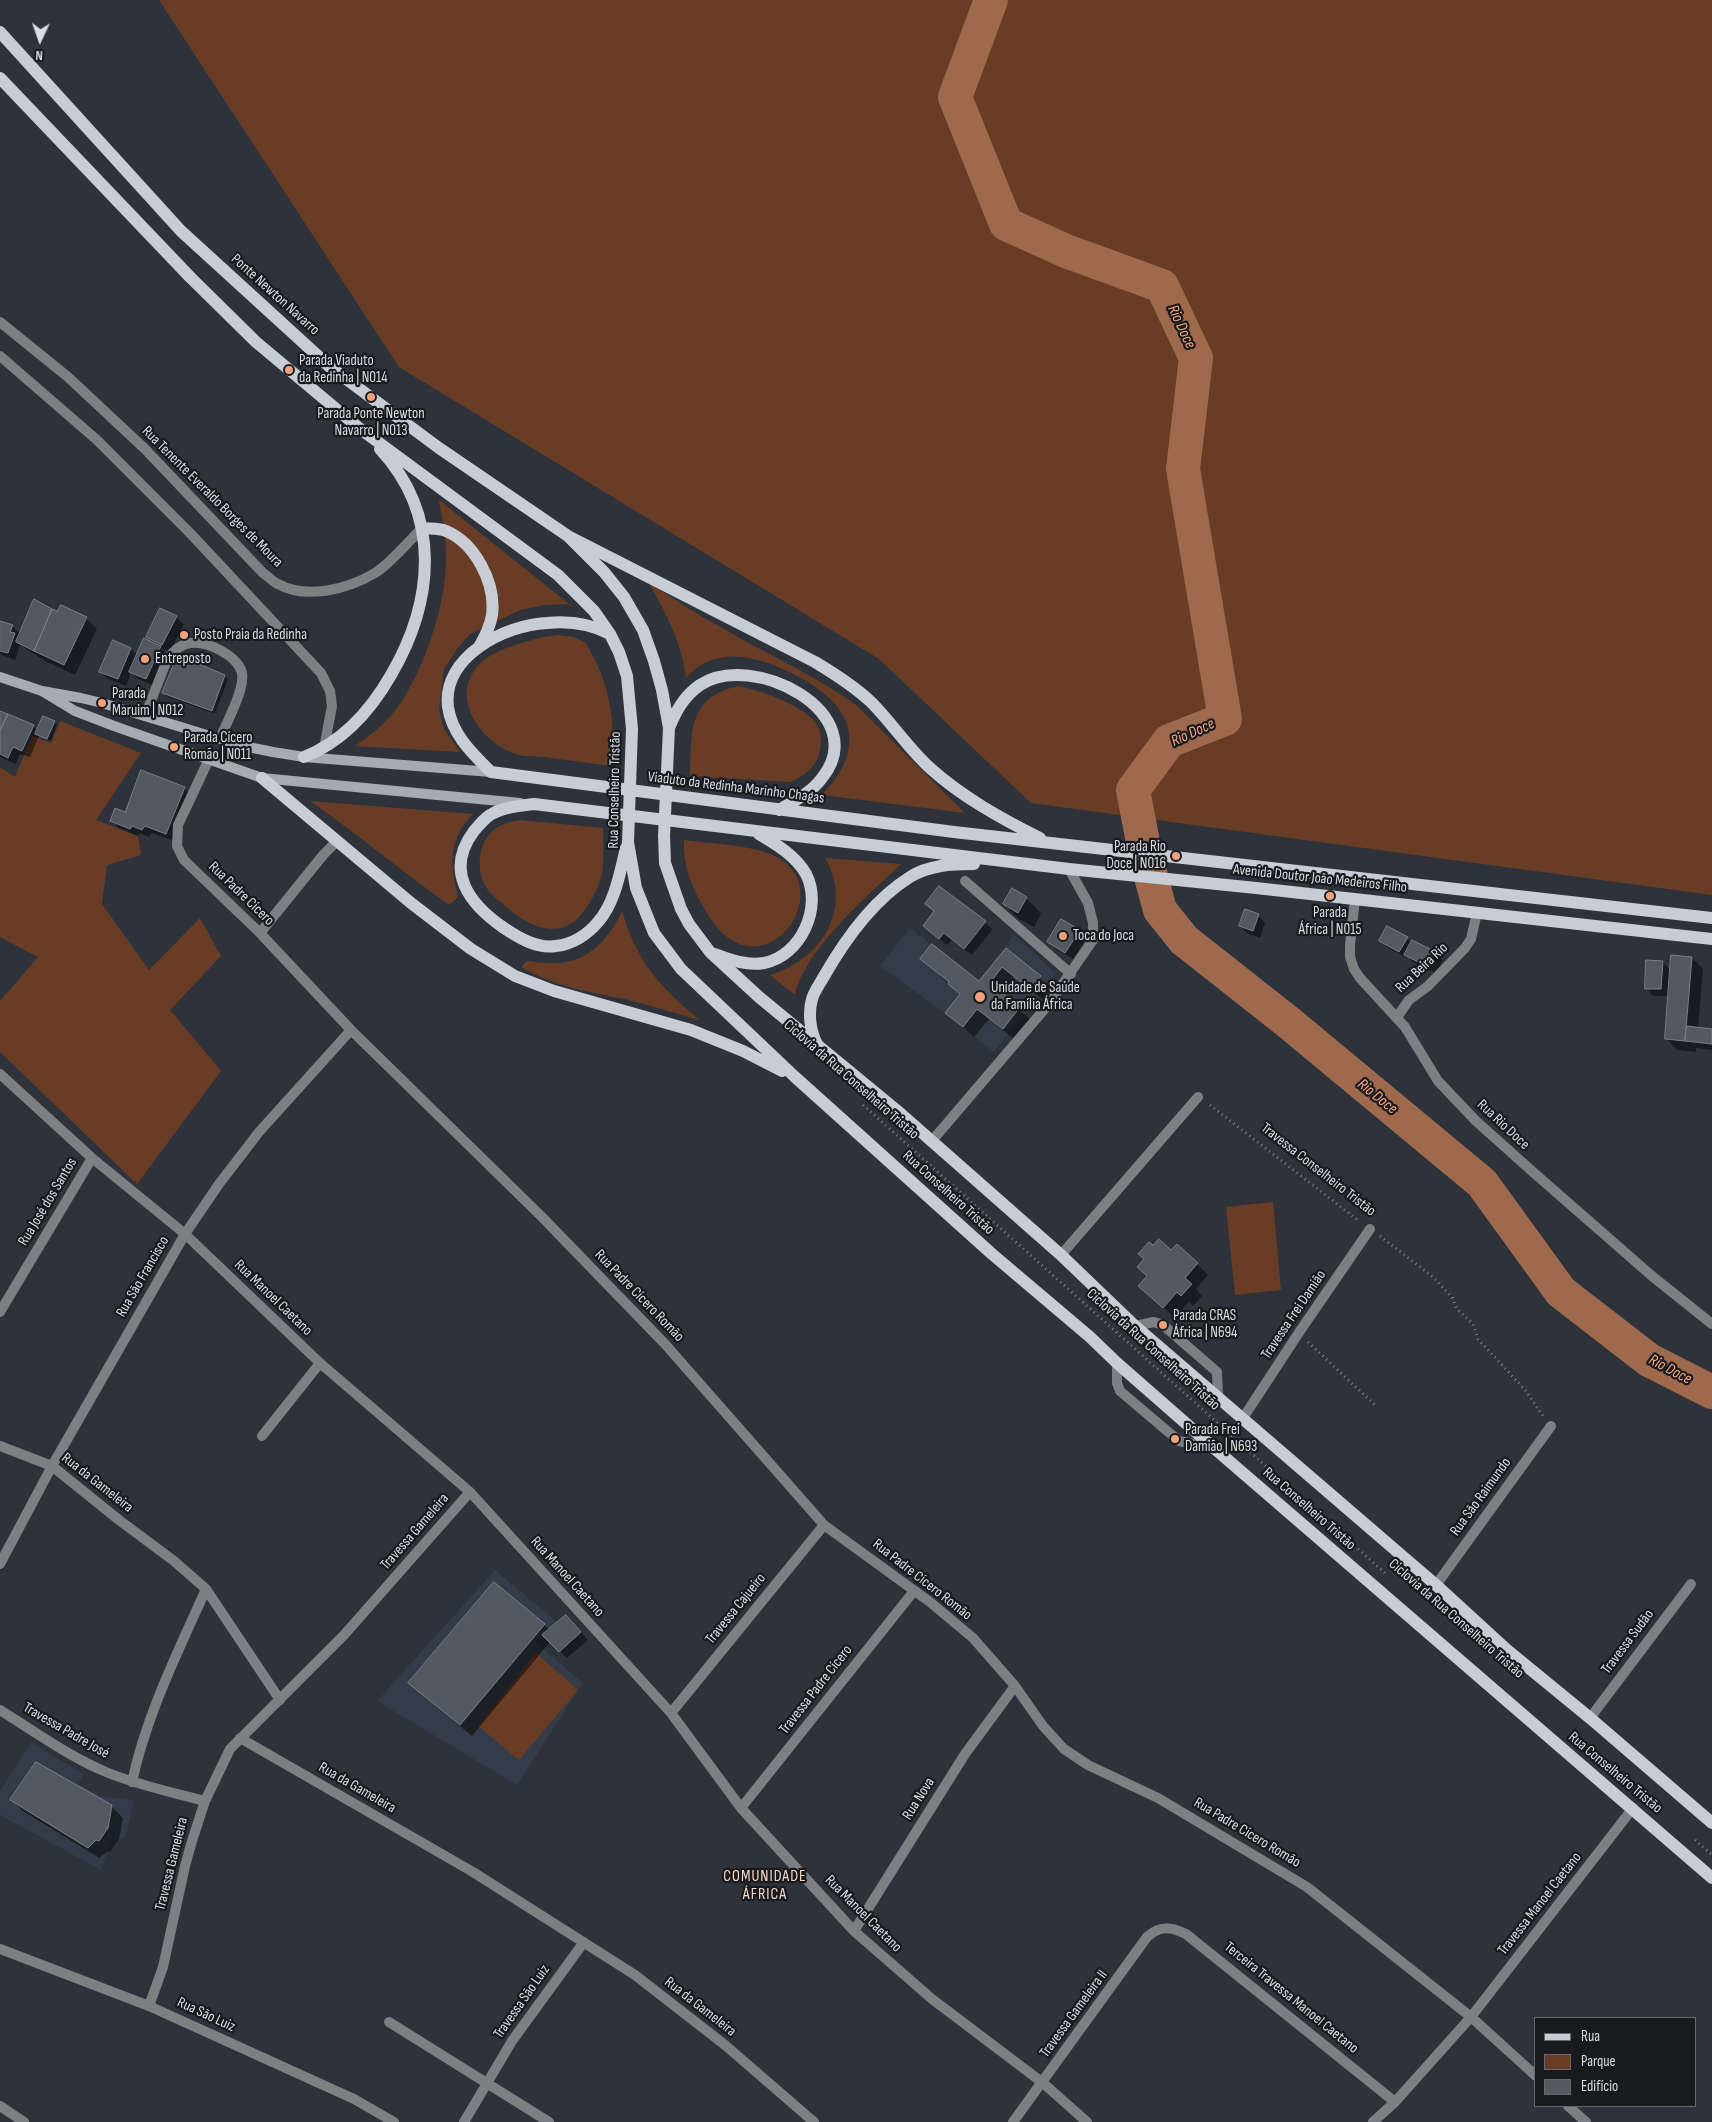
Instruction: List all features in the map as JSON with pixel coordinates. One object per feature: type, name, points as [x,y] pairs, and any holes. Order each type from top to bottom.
[{"type":"main road","name":"Ponte Newton Navarro","points":[[0,32],[181,231],[330,367],[439,448],[568,536]]},
{"type":"main road","points":[[0,78],[190,277],[256,342],[359,428],[400,472],[411,494],[422,528],[426,558],[421,604],[412,634],[381,692],[358,721],[324,748],[304,757],[243,746],[81,698],[42,691],[0,678]]},
{"type":"main road","name":"Rua Conselheiro Tristão","points":[[359,428],[558,575],[594,610],[610,634],[619,652],[627,676],[631,701],[632,753],[628,842],[636,888],[654,933],[665,950],[698,987],[992,1254],[1090,1337],[1214,1448],[1565,1753],[1633,1808],[1712,1878]]},
{"type":"main road","points":[[422,528],[444,530],[465,542],[479,562],[490,592],[492,613],[488,629],[479,647]]},
{"type":"main road","name":"Rua Conselheiro Tristão","points":[[568,536],[604,572],[624,597],[643,630],[662,690],[669,728],[664,836],[665,862],[680,909],[710,952],[759,997],[901,1114],[1061,1255],[1135,1326],[1436,1585],[1507,1650],[1590,1718],[1712,1823]]},
{"type":"main road","points":[[568,536],[815,662],[845,680],[872,703],[911,750],[951,785],[1014,825],[1047,842]]},
{"type":"main road","points":[[497,773],[464,744],[456,731],[448,708],[448,689],[455,671],[463,660],[479,647],[510,631],[546,622],[575,623],[600,629],[610,634]]},
{"type":"main road","points":[[669,728],[677,708],[686,698],[700,685],[714,679],[736,675],[763,677],[800,694],[816,706],[828,720],[835,736],[834,752],[830,766],[814,788],[779,810]]},
{"type":"main road","points":[[42,691],[75,711],[268,779],[537,805],[755,832],[781,847],[805,873],[812,899],[811,916],[798,940],[780,958],[753,964],[731,960],[710,952]]},
{"type":"main road","name":"Viaduto da Redinha Marinho Chagas","points":[[304,757],[497,773],[954,832]]},
{"type":"main road","points":[[268,779],[411,902],[471,949],[515,976],[554,991],[691,1030],[795,1077]]},
{"type":"main road","points":[[537,805],[506,808],[490,815],[465,844],[460,870],[463,884],[470,898],[491,919],[520,939],[538,946],[556,947],[572,942],[589,932],[600,921],[610,900],[620,873],[628,842]]},
{"type":"main road","name":"Avenida Doutor João Medeiros Filho","points":[[755,832],[1069,870],[1244,887],[1712,939]]},
{"type":"main road","name":"Avenida Doutor João Medeiros Filho","points":[[954,832],[1712,918]]},
{"type":"main road","points":[[818,1046],[811,1027],[812,997],[848,938],[881,901],[899,885],[924,870],[941,866],[1037,865]]},
{"type":"street","name":"Rua Tenente Everaldo Borges de Moura","points":[[0,322],[68,377],[145,449],[263,573],[278,584],[297,590],[317,592],[344,586],[376,573],[422,528]]},
{"type":"street","points":[[0,356],[98,440],[321,673],[330,691],[332,706],[324,748]]},
{"type":"street","points":[[145,716],[166,660],[180,646],[192,642],[205,644],[230,656],[237,662],[242,673],[241,685],[220,740]]},
{"type":"street","name":"Rua Padre Cícero","points":[[209,759],[178,825],[177,846],[184,860],[260,933],[351,1030]]},
{"type":"street","points":[[260,933],[324,854],[338,841]]},
{"type":"street","points":[[931,1142],[1048,1005],[1093,940],[1093,922],[1088,903],[1069,870]]},
{"type":"street","points":[[964,881],[1071,974]]},
{"type":"street","name":"Rua Rio Doce","points":[[1355,899],[1350,944],[1350,958],[1354,969],[1360,978],[1397,1017],[1413,1039],[1438,1081],[1476,1121],[1652,1276],[1712,1324]]},
{"type":"street","name":"Rua Beira Rio","points":[[1397,1017],[1409,1000],[1428,986],[1465,948],[1471,938],[1477,913]]},
{"type":"street","name":"Rua São Francisco","points":[[0,1564],[52,1466],[185,1234],[219,1184],[259,1132],[351,1030]]},
{"type":"street","name":"Rua Padre Cícero Romão","points":[[351,1030],[542,1217],[665,1344],[824,1525],[914,1591],[972,1638],[1015,1686],[1043,1726],[1064,1749],[1088,1765],[1158,1798],[1307,1887],[1471,2017],[1534,2074]]},
{"type":"street","name":"Rua Manoel Caetano","points":[[0,1074],[92,1158],[185,1234],[320,1363],[470,1492],[671,1713],[741,1808],[854,1931],[932,1999],[1043,2083],[1087,2122]]},
{"type":"street","points":[[1061,1255],[1198,1097]]},
{"type":"street","name":"Rua José dos Santos","points":[[0,1312],[92,1158]]},
{"type":"street","name":"Travessa Frei Damião","points":[[1243,1418],[1370,1230]]},
{"type":"street","points":[[1135,1326],[1154,1322],[1163,1325],[1217,1372],[1218,1397]]},
{"type":"street","points":[[262,1436],[320,1363]]},
{"type":"street","points":[[1117,1363],[1117,1383],[1120,1391],[1179,1441],[1214,1448]]},
{"type":"street","name":"Rua São Raimundo","points":[[1436,1585],[1551,1426]]},
{"type":"street","name":"Rua da Gameleira","points":[[0,1446],[52,1466],[119,1520],[174,1560],[206,1589],[280,1700]]},
{"type":"street","name":"Travessa Gameleira","points":[[280,1700],[344,1635],[470,1492]]},
{"type":"street","name":"Travessa Cajueiro","points":[[671,1713],[824,1525]]},
{"type":"street","name":"Travessa Sudão","points":[[1590,1718],[1691,1584]]},
{"type":"street","points":[[132,1782],[139,1749],[149,1718],[206,1589]]},
{"type":"street","name":"Travessa Padre Cícero","points":[[741,1808],[914,1591]]},
{"type":"street","name":"Rua Nova","points":[[854,1931],[965,1754],[1015,1686]]},
{"type":"street","points":[[240,1738],[280,1700]]},
{"type":"street","name":"Travessa Padre José","points":[[0,1710],[78,1758],[132,1782],[205,1801]]},
{"type":"street","name":"Rua da Gameleira","points":[[240,1738],[473,1872],[635,1975],[725,2045],[814,2122]]},
{"type":"street","name":"Travessa Gameleira","points":[[149,2006],[163,1967],[185,1866],[205,1801],[222,1763],[230,1749],[240,1738]]},
{"type":"street","name":"Travessa Manoel Caetano","points":[[1373,2122],[1395,2102],[1471,2017],[1633,1808]]},
{"type":"street","name":"Travessa Gameleira II","points":[[1014,2122],[1147,1937],[1163,1928]]},
{"type":"street","name":"Terceira Travessa Manoel Caetano","points":[[1163,1928],[1172,1928],[1186,1934],[1395,2102]]},
{"type":"street","name":"Travessa São Luiz","points":[[464,2122],[512,2041],[584,1942]]},
{"type":"street","name":"Rua São Luiz","points":[[0,1949],[149,2006],[354,2099],[394,2122]]},
{"type":"street","points":[[389,2022],[550,2122]]},
{"type":"street","points":[[0,2106],[24,2122]]},
{"type":"street","points":[[1569,2107],[1586,2122]]},
{"type":"path","name":"Travessa Conselheiro Tristão","points":[[1198,1097],[1433,1277],[1452,1297],[1457,1309],[1472,1324],[1478,1339],[1526,1391],[1551,1426]]},
{"type":"path","name":"Ciclovia da Rua Conselheiro Tristão","points":[[860,1103],[1392,1578]]},
{"type":"path","points":[[874,1148],[901,1114]]},
{"type":"path","points":[[1300,1332],[1375,1405]]},
{"type":"path","points":[[1689,1835],[1712,1855]]},
{"type":"shaded area","name":"Unidade de Saúde da Família África","points":[[910,928],[979,981],[1014,935],[1056,973],[994,1052],[945,1013],[880,966]]},
{"type":"shaded area","points":[[495,1570],[557,1622],[535,1642],[583,1683],[517,1785],[377,1701]]},
{"type":"shaded area","points":[[31,1742],[83,1774],[78,1784],[100,1796],[134,1800],[125,1838],[111,1840],[101,1870],[0,1815],[0,1791]]},
{"type":"green space","points":[[159,0],[1712,0],[1712,895],[1031,803],[879,659],[399,367]]},
{"type":"green space","points":[[439,500],[569,604],[545,605],[520,610],[470,634],[457,649],[444,669],[439,710],[444,729],[460,752],[355,746],[381,726],[402,701],[427,651],[439,612],[445,574],[444,528]]},
{"type":"green space","points":[[649,583],[705,618],[808,675],[856,705],[965,813],[822,795],[846,760],[849,744],[848,729],[843,714],[818,688],[785,670],[756,659],[726,657],[712,660],[698,667],[686,678],[677,640]]},
{"type":"green space","points":[[558,635],[573,637],[586,643],[600,672],[607,692],[611,713],[613,734],[612,766],[524,756],[513,753],[488,737],[478,726],[471,713],[467,700],[467,686],[472,673],[483,661],[498,652],[519,644]]},
{"type":"green space","points":[[738,686],[770,695],[794,706],[812,719],[818,727],[821,738],[818,756],[810,770],[801,777],[790,782],[690,776],[693,731],[701,708],[709,699]]},
{"type":"green space","points":[[60,721],[141,753],[96,820],[138,836],[141,855],[107,865],[102,904],[149,970],[200,918],[221,956],[170,1010],[221,1071],[137,1184],[0,1052],[0,1001],[38,957],[0,937],[0,767],[15,777],[32,736],[51,743]]},
{"type":"green space","points":[[310,801],[473,814],[459,833],[453,853],[453,874],[458,897],[449,905]]},
{"type":"green space","points":[[519,820],[603,828],[603,862],[599,883],[586,908],[577,919],[567,926],[556,929],[534,925],[513,912],[493,895],[485,885],[480,868],[480,859],[481,850],[489,834],[506,823]]},
{"type":"green space","points":[[684,840],[739,846],[760,851],[770,854],[792,869],[800,890],[798,911],[786,930],[769,943],[748,946],[726,936],[704,908],[695,892],[686,867]]},
{"type":"green space","points":[[825,858],[901,864],[855,907],[824,942],[801,978],[795,995],[770,975],[788,968],[805,957],[818,944],[828,929],[834,913],[836,895],[833,876]]},
{"type":"green space","points":[[622,911],[635,945],[651,972],[672,996],[699,1020],[634,1001],[571,988],[533,974],[521,967],[527,961],[561,963],[576,960],[593,950],[607,936]]},
{"type":"green space","points":[[1273,1202],[1281,1290],[1235,1295],[1226,1207]]},
{"type":"green space","points":[[536,1653],[578,1690],[519,1760],[478,1726]]},
{"type":"building","points":[[34,599],[52,609],[34,651],[16,642]]},
{"type":"building","points":[[61,605],[87,617],[64,665],[34,651],[52,609],[57,611]]},
{"type":"building","points":[[160,608],[177,616],[162,645],[146,637]]},
{"type":"building","points":[[0,621],[13,625],[10,632],[15,633],[8,653],[0,651]]},
{"type":"building","name":"Entreposto","points":[[144,638],[161,646],[146,679],[129,672]]},
{"type":"building","points":[[113,640],[131,648],[118,679],[99,672]]},
{"type":"building","points":[[178,655],[225,675],[212,711],[162,693]]},
{"type":"building","points":[[0,711],[8,714],[0,730]]},
{"type":"building","points":[[8,714],[34,725],[22,751],[13,747],[8,758],[0,754],[0,732]]},
{"type":"building","points":[[43,716],[55,721],[47,739],[35,734]]},
{"type":"building","points":[[141,770],[185,787],[166,834],[145,826],[142,830],[132,826],[130,829],[110,821],[115,808],[125,812]]},
{"type":"building","points":[[939,886],[986,921],[964,949],[944,933],[939,939],[923,926],[934,911],[925,904]]},
{"type":"building","points":[[1012,888],[1027,897],[1018,913],[1003,904]]},
{"type":"building","points":[[1245,909],[1259,914],[1253,931],[1239,926]]},
{"type":"building","name":"Toca do Joca","points":[[1061,919],[1080,930],[1065,953],[1047,942]]},
{"type":"building","points":[[1387,926],[1408,937],[1399,952],[1379,941]]},
{"type":"building","points":[[1412,940],[1436,952],[1428,967],[1404,955]]},
{"type":"building","points":[[932,944],[979,981],[1006,948],[1041,976],[1030,989],[1002,967],[990,983],[1020,1007],[1003,1029],[977,1009],[963,1027],[945,1013],[960,994],[948,984],[949,982],[920,959]]},
{"type":"building","points":[[1671,955],[1692,957],[1685,1041],[1665,1039]]},
{"type":"building","points":[[1646,960],[1663,961],[1661,989],[1645,989]]},
{"type":"building","points":[[1687,1026],[1712,1029],[1712,1044],[1685,1041]]},
{"type":"building","points":[[1159,1239],[1171,1250],[1177,1244],[1198,1263],[1185,1278],[1192,1284],[1181,1296],[1177,1292],[1163,1308],[1138,1286],[1147,1276],[1137,1267],[1144,1259],[1138,1254],[1149,1242],[1153,1245]]},
{"type":"building","points":[[494,1582],[545,1624],[460,1725],[408,1683]]},
{"type":"building","points":[[566,1615],[581,1632],[559,1652],[542,1635]]},
{"type":"building","points":[[36,1762],[112,1805],[108,1828],[99,1841],[96,1840],[88,1848],[10,1800]]},
{"type":"waterway","name":"Rio Doce","points":[[991,0],[955,97],[1006,224],[1066,251],[1162,286],[1196,358],[1183,469],[1225,719],[1169,741],[1133,790],[1146,858],[1160,910],[1184,940],[1288,1022],[1482,1183],[1561,1292],[1649,1360],[1712,1392]]},
{"type":"place","name":"Parada Viaduto da Redinha | N014","points":[[289,370]]},
{"type":"place","name":"Parada Ponte Newton Navarro | N013","points":[[371,397]]},
{"type":"place","name":"Posto Praia da Redinha","points":[[184,635]]},
{"type":"place","name":"Entreposto","points":[[145,659]]},
{"type":"place","name":"Parada Maruim | N012","points":[[102,703]]},
{"type":"place","name":"Parada Cícero Romão | N011","points":[[174,747]]},
{"type":"place","name":"Parada Rio Doce | N016","points":[[1176,856]]},
{"type":"place","name":"Parada África | N015","points":[[1330,896]]},
{"type":"place","name":"Toca do Joca","points":[[1063,936]]},
{"type":"place","name":"Unidade de Saúde da Família África","points":[[980,997]]},
{"type":"place","name":"Parada CRAS África | N694","points":[[1163,1325]]},
{"type":"place","name":"Parada Frei Damião | N693","points":[[1175,1439]]},
{"type":"district","name":"COMUNIDADE ÁFRICA","points":[[765,1886]]}]
